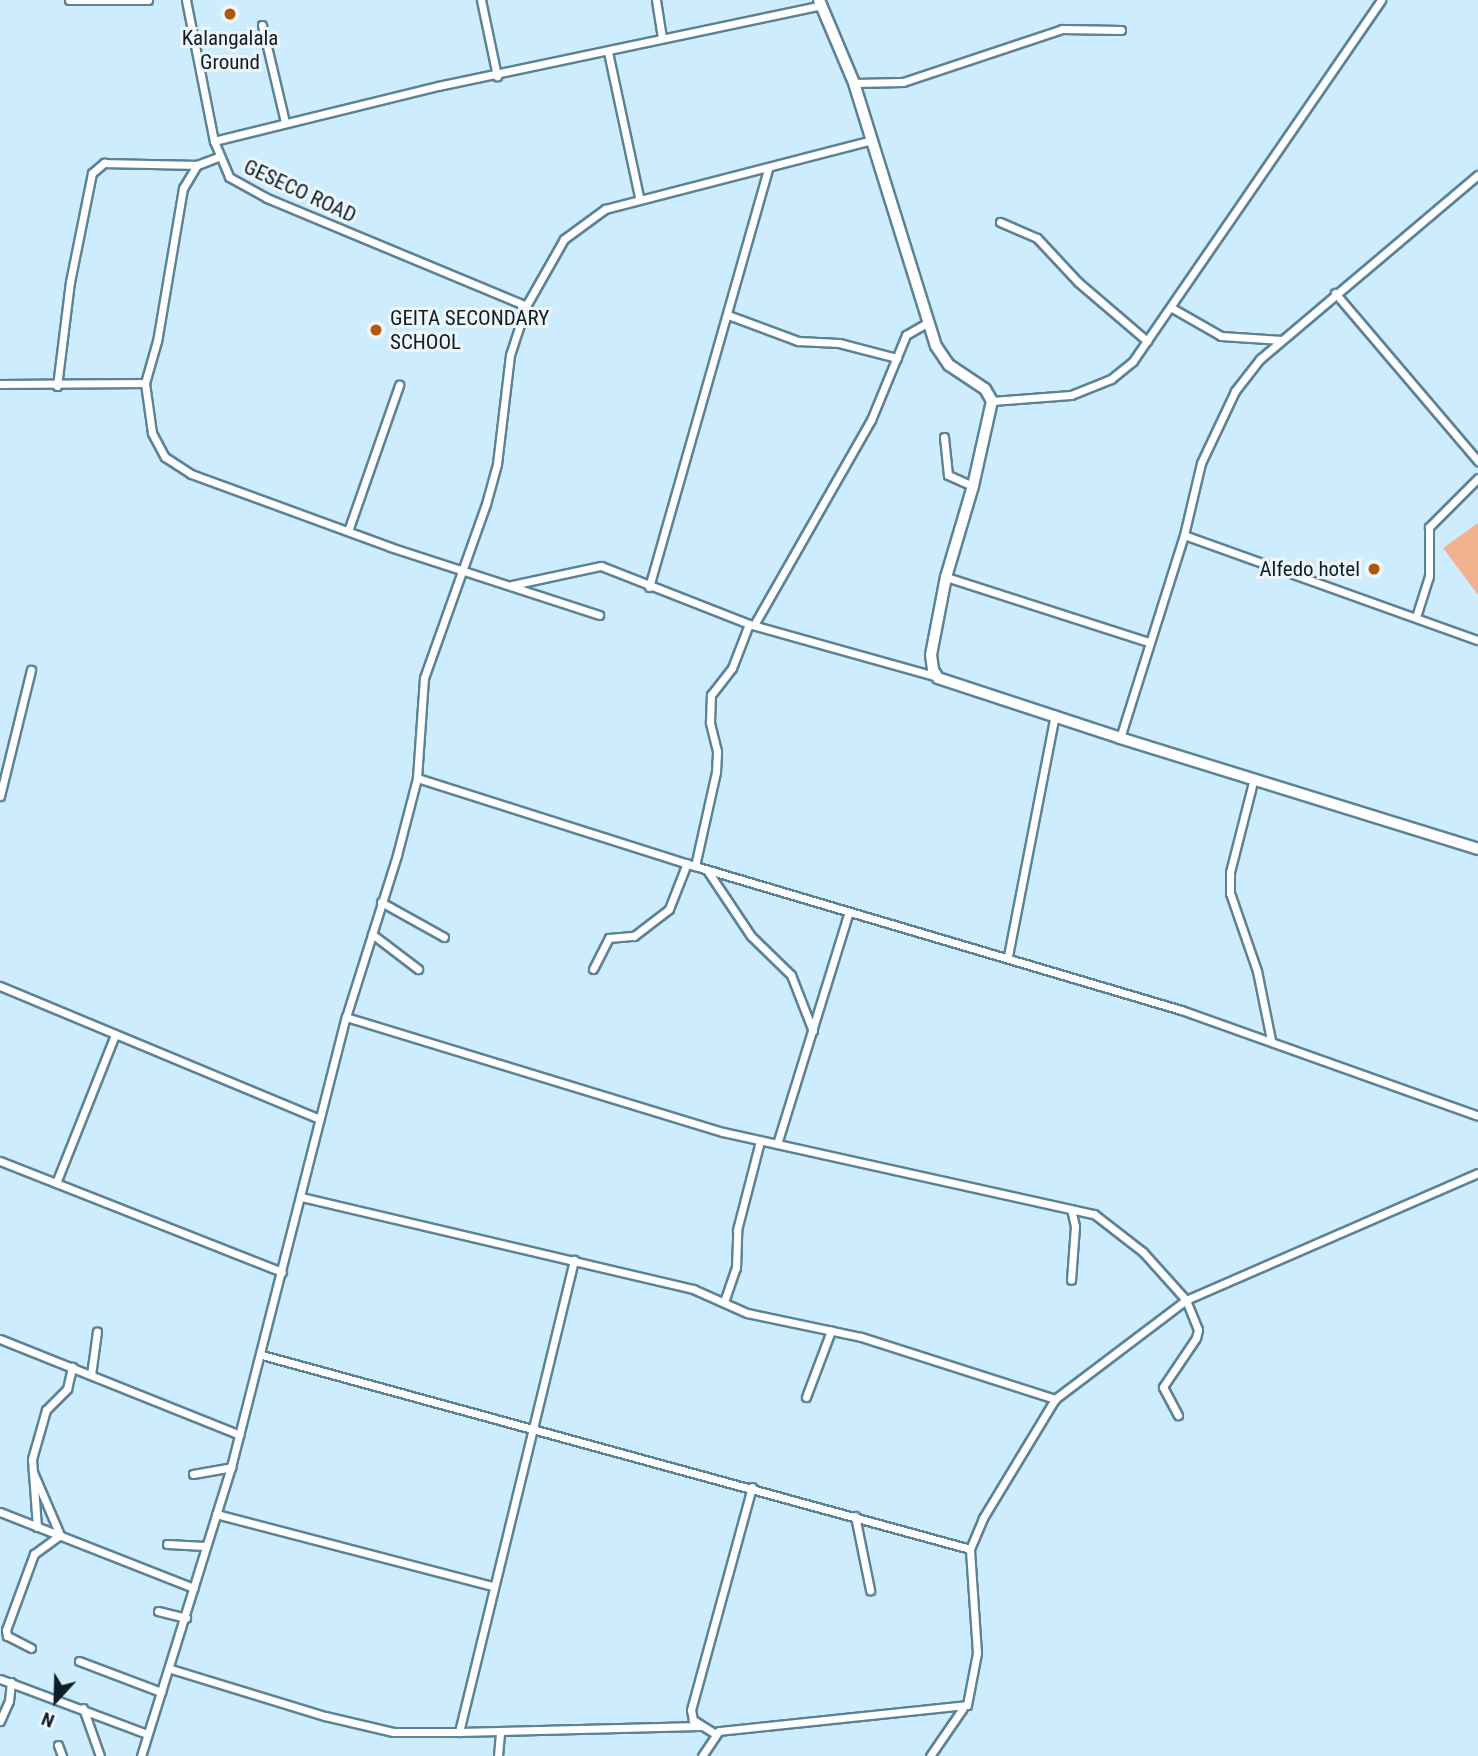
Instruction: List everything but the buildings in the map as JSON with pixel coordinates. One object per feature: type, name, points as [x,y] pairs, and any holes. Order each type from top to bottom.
[{"type":"street","points":[[69,0],[148,0]]},
{"type":"street","name":"GESECO ROAD","points":[[186,0],[214,141],[218,157],[229,177],[267,198],[526,306]]},
{"type":"street","points":[[481,0],[497,76]]},
{"type":"street","points":[[656,0],[662,39]]},
{"type":"street","points":[[992,401],[1071,395],[1094,387],[1122,372],[1172,308],[1269,159],[1381,0]]},
{"type":"street","points":[[214,141],[285,122],[608,52],[820,2],[854,83],[902,225],[926,323],[949,365],[985,389],[992,401],[974,486],[946,577],[931,654],[938,678]]},
{"type":"street","points":[[262,25],[285,122]]},
{"type":"street","points":[[854,83],[903,82],[1062,29],[1121,30]]},
{"type":"street","points":[[608,52],[639,197]]},
{"type":"street","points":[[141,1756],[171,1669],[205,1546],[231,1467],[345,1017],[417,778],[424,678],[464,571],[497,464],[510,355],[526,306],[555,252],[577,226],[605,209],[639,197],[768,169],[872,140]]},
{"type":"street","points":[[57,386],[70,282],[92,173],[104,163],[197,165],[218,157]]},
{"type":"street","points":[[197,165],[183,188],[145,383],[155,442],[173,464],[348,531],[599,615]]},
{"type":"street","points":[[649,587],[768,169]]},
{"type":"street","points":[[1120,738],[1184,535],[1201,463],[1222,411],[1260,359],[1478,175]]},
{"type":"street","points":[[1000,222],[1037,238],[1078,282],[1147,341]]},
{"type":"street","points":[[1335,293],[1478,460]]},
{"type":"street","points":[[1172,308],[1221,336],[1283,340]]},
{"type":"street","points":[[728,314],[798,341],[839,343],[897,358]]},
{"type":"street","points":[[593,969],[609,938],[634,936],[669,909],[691,865],[716,772],[717,751],[709,722],[711,695],[732,667],[751,624],[866,430],[909,330],[926,323]]},
{"type":"street","points":[[0,384],[57,386],[145,383]]},
{"type":"street","points":[[348,531],[399,385]]},
{"type":"street","points":[[944,437],[948,475],[974,486]]},
{"type":"street","points":[[1416,617],[1428,584],[1429,527],[1478,478]]},
{"type":"street","points":[[1184,535],[1478,640]]},
{"type":"street","points":[[511,586],[601,565],[649,587],[751,624],[938,678],[1120,738],[1478,849]]},
{"type":"street","points":[[946,577],[1149,642]]},
{"type":"street","points":[[0,796],[31,670]]},
{"type":"street","points":[[1008,956],[1055,715]]},
{"type":"street","points":[[417,778],[707,870],[1008,956],[1271,1040],[1478,1116]]},
{"type":"street","points":[[1254,778],[1230,872],[1230,893],[1257,971],[1271,1040]]},
{"type":"street","points":[[707,870],[756,942],[791,975],[813,1031]]},
{"type":"street","points":[[381,902],[444,937]]},
{"type":"street","points":[[777,1144],[849,912]]},
{"type":"street","points":[[372,934],[418,969]]},
{"type":"street","points":[[0,986],[319,1119]]},
{"type":"street","points":[[345,1017],[636,1107],[760,1141],[1094,1214],[1136,1246],[1186,1300],[1198,1330],[1196,1338],[1163,1387],[1178,1415]]},
{"type":"street","points":[[56,1183],[115,1034]]},
{"type":"street","points":[[724,1302],[736,1268],[737,1230],[760,1141]]},
{"type":"street","points":[[0,1161],[282,1272]]},
{"type":"street","points":[[930,1756],[963,1707],[970,1701],[977,1653],[970,1549],[983,1518],[1055,1399],[1186,1300],[1279,1256],[1330,1240],[1476,1174],[1478,1183]]},
{"type":"street","points":[[301,1198],[693,1289],[747,1313],[831,1331],[1055,1399]]},
{"type":"street","points":[[1071,1209],[1075,1226],[1071,1280]]},
{"type":"street","points":[[459,1732],[492,1586],[537,1428],[575,1260]]},
{"type":"street","points":[[91,1375],[97,1331]]},
{"type":"street","points":[[806,1397],[831,1331]]},
{"type":"street","points":[[0,1339],[240,1435]]},
{"type":"street","points":[[261,1355],[537,1428],[970,1549]]},
{"type":"street","points":[[37,1527],[33,1472],[46,1410],[67,1389],[72,1367]]},
{"type":"street","points":[[193,1474],[231,1467]]},
{"type":"street","points":[[33,1472],[60,1535]]},
{"type":"street","points":[[700,1726],[691,1710],[752,1487]]},
{"type":"street","points":[[0,1512],[194,1588]]},
{"type":"street","points":[[216,1514],[492,1586]]},
{"type":"street","points":[[855,1516],[870,1590]]},
{"type":"street","points":[[31,1648],[8,1636],[6,1630],[34,1555],[60,1535]]},
{"type":"street","points":[[167,1544],[205,1546]]},
{"type":"street","points":[[158,1611],[186,1618]]},
{"type":"street","points":[[79,1661],[161,1692]]},
{"type":"street","points":[[171,1669],[325,1716],[393,1732],[500,1734],[700,1726],[714,1733],[963,1707]]},
{"type":"street","points":[[0,1679],[147,1734]]},
{"type":"street","points":[[0,1721],[9,1701],[11,1682]]},
{"type":"street","points":[[83,1709],[100,1756]]},
{"type":"street","points":[[702,1756],[714,1733]]},
{"type":"street","points":[[498,1756],[500,1734]]},
{"type":"street","points":[[58,1745],[62,1756]]},
{"type":"shaded area","points":[[1478,523],[1478,595],[1443,548]]},
{"type":"place","name":"Kalangalala Ground","points":[[230,14]]},
{"type":"place","name":"GEITA SECONDARY SCHOOL","points":[[376,330]]},
{"type":"place","name":"Alfedo hotel","points":[[1374,569]]}]
